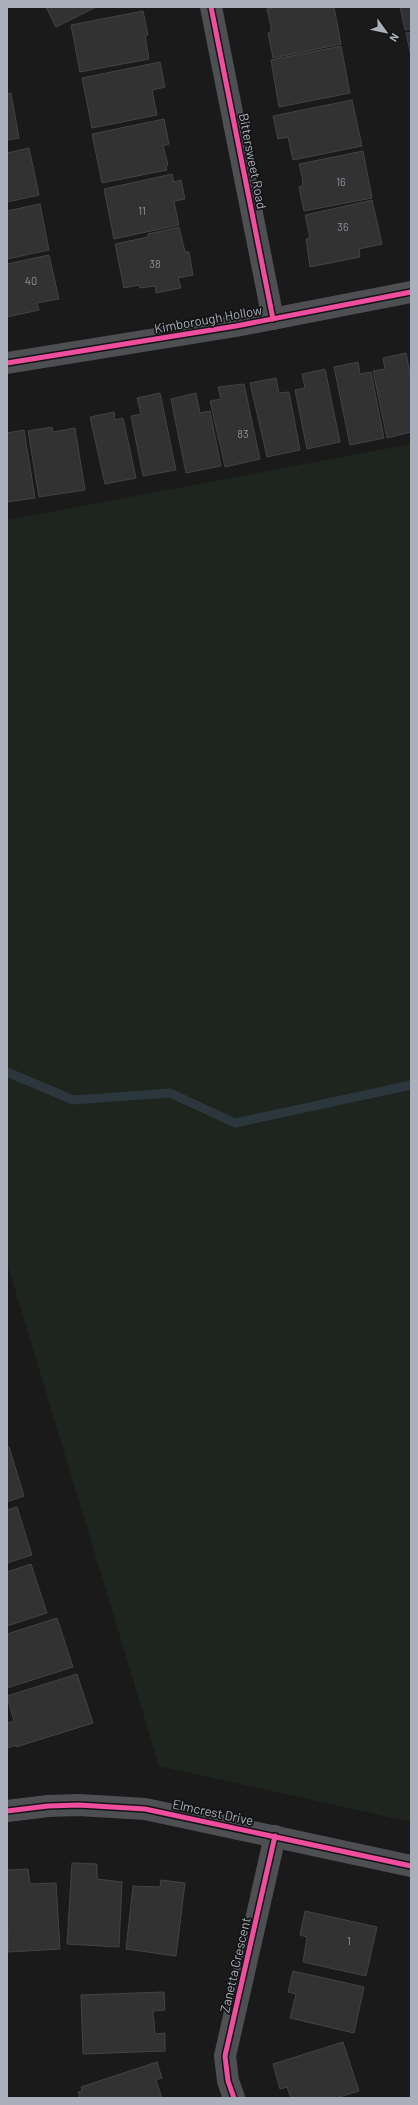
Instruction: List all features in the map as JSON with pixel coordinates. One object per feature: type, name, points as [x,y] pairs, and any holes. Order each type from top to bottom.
[{"type":"street","name":"Bittersweet Road","points":[[211,7],[273,319]]},
{"type":"street","name":"Kimborough Hollow","points":[[7,363],[273,319],[411,292]]},
{"type":"street","name":"Elmcrest Drive","points":[[7,1811],[48,1806],[116,1806],[168,1813],[411,1866]]},
{"type":"street","name":"Zanetta Crescent","points":[[234,2098],[228,2081],[225,2056],[275,1836]]},
{"type":"shaded area","points":[[411,444],[411,1822],[159,1766],[7,1263],[7,520]]},
{"type":"building","points":[[46,7],[96,7],[56,27]]},
{"type":"building","points":[[280,7],[334,7],[341,44],[273,58],[268,33],[271,33],[271,27],[267,9]]},
{"type":"building","points":[[400,7],[411,7],[411,29],[405,30]]},
{"type":"building","points":[[143,11],[148,35],[145,35],[149,59],[80,72],[71,25]]},
{"type":"building","points":[[411,32],[411,56],[406,33]]},
{"type":"building","points":[[341,46],[350,93],[279,107],[271,60]]},
{"type":"building","points":[[160,62],[165,87],[152,90],[157,115],[92,128],[82,78]]},
{"type":"building","points":[[11,93],[19,138],[7,140],[7,94]]},
{"type":"building","points":[[352,100],[362,146],[293,160],[288,137],[278,139],[273,116]]},
{"type":"building","points":[[164,119],[169,144],[163,146],[168,165],[166,166],[167,170],[102,183],[92,134]]},
{"type":"building","points":[[29,148],[39,195],[7,202],[7,153]]},
{"type":"building","points":[[363,151],[372,198],[304,211],[299,187],[302,186],[303,181],[299,164]]},
{"type":"building","points":[[172,174],[174,182],[181,180],[185,199],[174,201],[179,225],[114,239],[104,189]]},
{"type":"building","points":[[372,200],[382,244],[359,249],[360,257],[310,267],[306,239],[310,238],[305,215]]},
{"type":"building","points":[[40,204],[49,250],[7,259],[7,211]]},
{"type":"building","points":[[179,227],[185,252],[189,252],[193,275],[178,278],[181,288],[156,293],[155,286],[140,288],[139,285],[124,288],[115,244],[148,237],[148,234]]},
{"type":"building","points":[[49,255],[59,299],[37,303],[39,310],[7,317],[7,264]]},
{"type":"building","points":[[406,353],[411,378],[411,432],[387,438],[373,371],[385,369],[383,358]]},
{"type":"building","points":[[358,362],[360,374],[371,372],[384,438],[350,445],[334,367]]},
{"type":"building","points":[[325,369],[340,442],[307,449],[295,390],[305,388],[302,374]]},
{"type":"building","points":[[276,378],[279,393],[289,392],[300,450],[267,457],[250,383]]},
{"type":"building","points":[[244,384],[260,459],[225,467],[210,401],[221,399],[218,387]]},
{"type":"building","points":[[160,393],[176,470],[143,476],[131,416],[141,414],[137,398]]},
{"type":"building","points":[[196,393],[200,413],[210,411],[221,466],[186,473],[171,399]]},
{"type":"building","points":[[114,412],[115,420],[123,418],[136,478],[105,484],[90,417]]},
{"type":"building","points":[[52,427],[53,432],[75,428],[85,490],[39,497],[28,431]]},
{"type":"building","points":[[24,430],[35,498],[7,502],[7,433]]},
{"type":"building","points":[[7,1447],[9,1447],[24,1496],[7,1502]]},
{"type":"building","points":[[17,1507],[32,1555],[7,1563],[7,1510]]},
{"type":"building","points":[[31,1564],[47,1613],[7,1626],[7,1572]]},
{"type":"building","points":[[57,1618],[73,1667],[7,1688],[7,1634]]},
{"type":"building","points":[[77,1674],[93,1723],[16,1747],[16,1745],[8,1748],[7,1723],[14,1721],[7,1696]]},
{"type":"building","points":[[72,1863],[97,1864],[97,1879],[122,1882],[119,1947],[67,1944]]},
{"type":"building","points":[[28,1869],[30,1884],[56,1883],[60,1949],[8,1952],[7,1870]]},
{"type":"building","points":[[161,1880],[185,1883],[176,1956],[126,1949],[133,1886],[160,1887]]},
{"type":"building","points":[[305,1911],[377,1927],[366,1976],[303,1962],[307,1937],[300,1935]]},
{"type":"building","points":[[293,1971],[364,1987],[354,2033],[290,2018],[296,1994],[288,1992]]},
{"type":"building","points":[[164,1992],[165,2010],[153,2011],[155,2034],[165,2033],[165,2051],[83,2054],[81,1995]]},
{"type":"building","points":[[343,2042],[359,2091],[336,2098],[291,2098],[287,2087],[280,2089],[273,2064]]},
{"type":"building","points":[[157,2062],[162,2078],[156,2080],[162,2098],[80,2098],[78,2092],[82,2091],[81,2087]]},
{"type":"waterway","points":[[7,1072],[73,1100],[170,1093],[235,1123],[411,1085]]},
{"type":"cycle path","points":[[211,7],[273,319]]},
{"type":"cycle path","points":[[7,363],[236,326],[411,292]]},
{"type":"cycle path","points":[[7,1811],[48,1806],[79,1805],[145,1809],[411,1866]]},
{"type":"cycle path","points":[[234,2098],[228,2081],[225,2056],[275,1836]]}]
